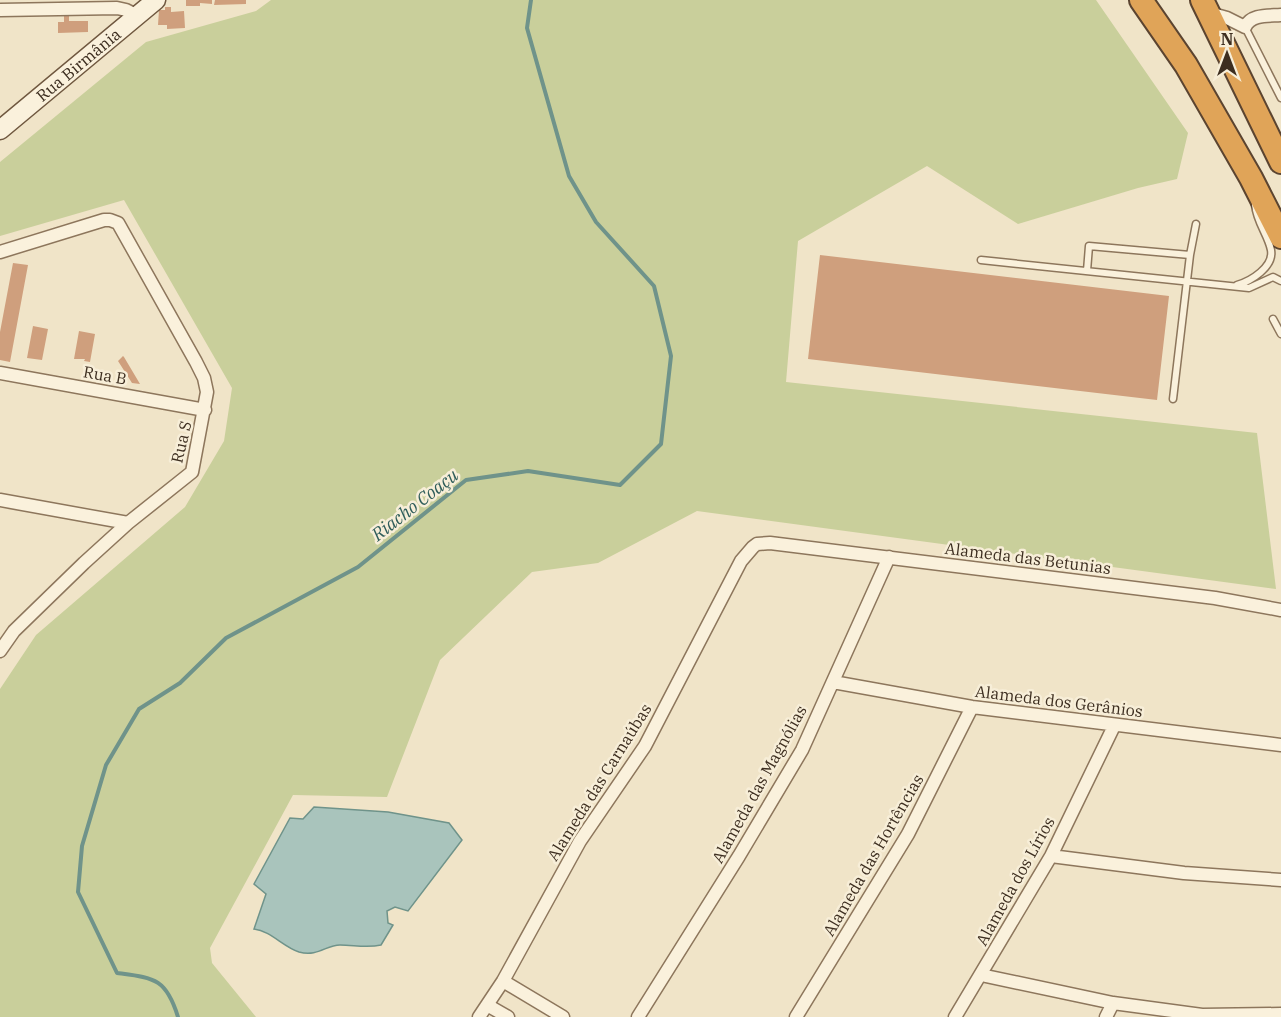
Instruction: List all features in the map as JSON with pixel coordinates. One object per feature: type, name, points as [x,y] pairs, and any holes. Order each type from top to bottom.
[{"type":"highway","points":[[1141,0],[1186,65],[1251,178],[1281,237]]},
{"type":"highway","points":[[1206,6],[1281,162]]},
{"type":"street","name":"Rua Birmânia","points":[[0,130],[156,0]]},
{"type":"street","points":[[1206,6],[1245,27],[1247,22],[1258,17],[1281,15]]},
{"type":"street","points":[[0,10],[121,8],[138,16]]},
{"type":"street","name":"Rua S","points":[[0,252],[104,220],[118,223],[204,378],[207,392],[192,472],[128,523],[14,631],[0,651]]},
{"type":"street","name":"Rua B","points":[[0,373],[205,410]]},
{"type":"street","points":[[0,500],[128,523]]},
{"type":"street","name":"Alameda das Betunias","points":[[770,543],[1215,598],[1281,610]]},
{"type":"street","name":"Alameda das Carnaúbas","points":[[479,1017],[503,981],[580,841],[645,746],[741,561],[753,547],[770,543]]},
{"type":"street","name":"Alameda das Magnólias","points":[[638,1017],[802,750],[889,557]]},
{"type":"street","points":[[0,628],[14,631]]},
{"type":"street","name":"Alameda dos Gerânios","points":[[833,682],[972,707],[1281,745]]},
{"type":"street","name":"Alameda das Hortências","points":[[796,1017],[908,834],[972,707]]},
{"type":"street","name":"Alameda dos Lírios","points":[[955,1017],[1051,856],[1114,726]]},
{"type":"street","points":[[1051,856],[1184,873],[1281,880]]},
{"type":"street","points":[[981,975],[1113,1003],[1202,1016],[1281,1014]]},
{"type":"street","points":[[503,981],[563,1017]]},
{"type":"street","points":[[1106,1017],[1113,1003]]},
{"type":"street","points":[[487,1005],[508,1017]]},
{"type":"lane","points":[[1245,27],[1281,98]]},
{"type":"lane","points":[[1231,286],[1247,282],[1263,269],[1270,258],[1271,249],[1256,218],[1251,178]]},
{"type":"lane","points":[[1173,399],[1190,255],[1196,224]]},
{"type":"lane","points":[[1087,271],[1089,246],[1190,255]]},
{"type":"lane","points":[[981,260],[1249,288],[1273,278],[1281,281]]},
{"type":"lane","points":[[1273,319],[1281,334]]},
{"type":"green space","points":[[271,0],[1096,0],[1188,133],[1177,179],[1138,188],[1018,224],[927,166],[798,241],[786,382],[1257,433],[1276,589],[697,511],[598,563],[532,572],[440,660],[387,797],[293,795],[210,948],[212,963],[256,1017],[0,1017],[0,689],[36,635],[185,507],[224,441],[232,388],[124,200],[0,236],[0,162],[146,42],[256,11]]},
{"type":"water","points":[[314,807],[388,812],[449,823],[462,840],[408,911],[395,907],[387,911],[388,923],[393,925],[381,945],[340,945],[306,953],[293,950],[266,933],[254,929],[266,894],[254,884],[290,818],[303,819]]},
{"type":"building","points":[[186,0],[212,0],[212,4],[200,3],[200,6],[186,6]]},
{"type":"building","points":[[215,0],[246,0],[246,4],[214,5]]},
{"type":"building","points":[[165,7],[171,7],[171,12],[184,11],[185,28],[167,29],[167,25],[158,25],[159,10],[165,10]]},
{"type":"building","points":[[64,16],[69,16],[69,21],[88,21],[88,32],[58,33],[58,22],[64,22]]},
{"type":"building","points":[[820,255],[1169,296],[1157,400],[808,359]]},
{"type":"building","points":[[13,263],[28,265],[10,362],[0,360],[0,332]]},
{"type":"building","points":[[33,326],[48,329],[42,360],[27,358]]},
{"type":"building","points":[[79,331],[95,334],[90,362],[84,361],[85,359],[74,359]]},
{"type":"building","points":[[123,356],[140,384],[132,383],[118,361]]},
{"type":"waterway","name":"Riacho Coaçu","points":[[178,1017],[169,994],[157,982],[140,976],[117,973],[78,892],[82,846],[106,765],[139,709],[180,683],[226,638],[358,567],[466,480],[528,471],[620,485],[661,444],[671,356],[654,286],[596,222],[569,176],[527,28],[531,0]]}]
